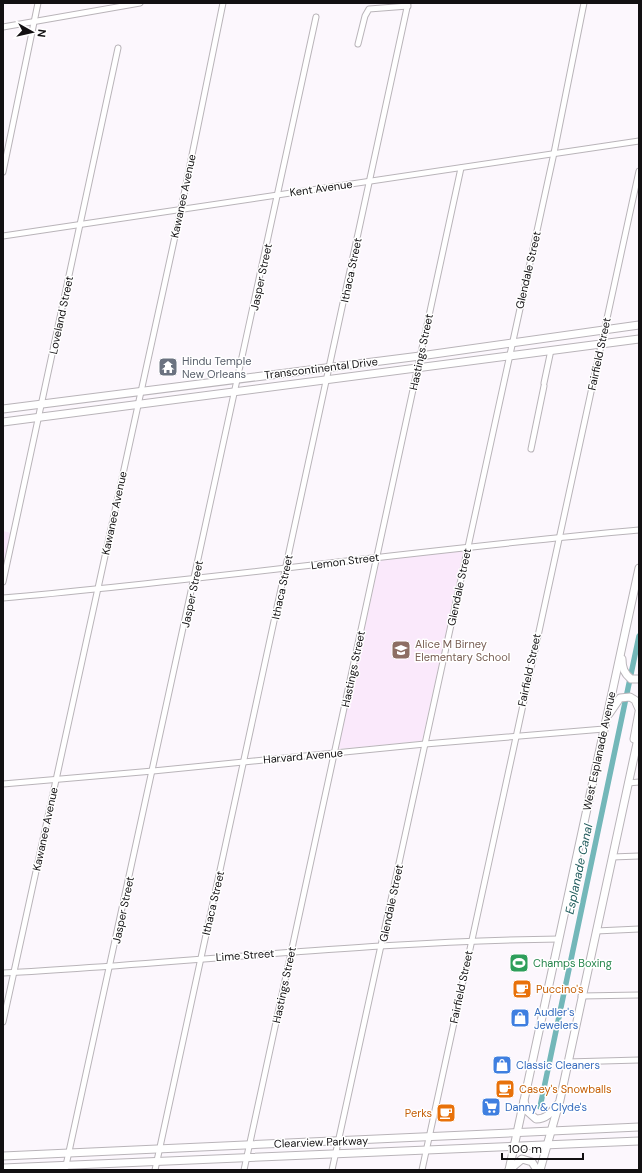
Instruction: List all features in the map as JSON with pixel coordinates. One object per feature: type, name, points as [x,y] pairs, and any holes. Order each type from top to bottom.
[{"type":"main road","name":"Transcontinental Drive","points":[[3,409],[420,356],[638,325]]},
{"type":"main road","points":[[623,341],[623,333],[633,330],[638,325]]},
{"type":"main road","name":"Transcontinental Drive","points":[[3,422],[639,339]]},
{"type":"main road","name":"West Esplanade Avenue","points":[[509,1170],[639,568]]},
{"type":"main road","points":[[623,640],[622,666],[628,677],[639,679]]},
{"type":"main road","points":[[606,721],[620,698],[628,697],[635,700],[639,709]]},
{"type":"main road","points":[[632,765],[631,751],[639,712]]},
{"type":"main road","points":[[509,1170],[522,1159],[532,1162],[539,1170],[549,1145],[639,734]]},
{"type":"main road","points":[[524,1099],[527,1111],[536,1119],[542,1119],[548,1116],[560,1100]]},
{"type":"main road","name":"Clearview Parkway","points":[[3,1156],[428,1138],[639,1127]]},
{"type":"main road","name":"Clearview Parkway","points":[[3,1168],[66,1168],[336,1153],[639,1141]]},
{"type":"street","points":[[3,172],[38,3]]},
{"type":"street","points":[[3,27],[140,3]]},
{"type":"street","name":"Kawanee Avenue","points":[[3,1022],[141,391],[223,3]]},
{"type":"street","name":"Glendale Street","points":[[332,1170],[554,154],[584,3]]},
{"type":"street","points":[[358,44],[365,16],[369,9],[408,5]]},
{"type":"street","name":"Ithaca Street","points":[[155,1170],[200,958],[245,762],[408,5]]},
{"type":"street","name":"Jasper Street","points":[[66,1168],[239,378],[316,17]]},
{"type":"street","name":"Loveland Street","points":[[3,582],[43,404],[118,48]]},
{"type":"street","name":"Kent Avenue","points":[[3,236],[639,141]]},
{"type":"street","name":"Hastings Street","points":[[244,1170],[462,168]]},
{"type":"street","name":"Fairfield Street","points":[[422,1170],[515,736],[639,171]]},
{"type":"street","points":[[530,449],[551,350]]},
{"type":"street","name":"Lemon Street","points":[[3,598],[97,589],[559,537],[639,530]]},
{"type":"street","name":"Harvard Avenue","points":[[3,784],[334,754],[425,744],[604,730]]},
{"type":"street","points":[[628,783],[639,782]]},
{"type":"street","points":[[612,857],[639,856]]},
{"type":"street","points":[[596,931],[639,929]]},
{"type":"street","name":"Lime Street","points":[[3,973],[382,945],[471,940],[558,939]]},
{"type":"street","points":[[581,996],[639,995]]},
{"type":"street","points":[[567,1062],[639,1060]]},
{"type":"shaded area","points":[[3,531],[11,533],[3,569]]},
{"type":"shaded area","name":"Alice M Birney Elementary School","points":[[464,550],[422,741],[338,749],[380,559]]},
{"type":"waterway","name":"Esplanade Canal","points":[[540,1107],[639,636]]},
{"type":"place","name":"Hindu Temple New Orleans","points":[[168,367]]},
{"type":"place","name":"Alice M Birney Elementary School","points":[[401,650]]},
{"type":"place","name":"Champs Boxing","points":[[519,963]]},
{"type":"place","name":"Puccino's","points":[[522,989]]},
{"type":"place","name":"Audler's Jewelers","points":[[520,1018]]},
{"type":"place","name":"Classic Cleaners","points":[[502,1065]]},
{"type":"place","name":"Casey's Snowballs","points":[[505,1089]]},
{"type":"place","name":"Danny & Clyde's","points":[[491,1107]]},
{"type":"place","name":"Perks","points":[[446,1113]]}]
